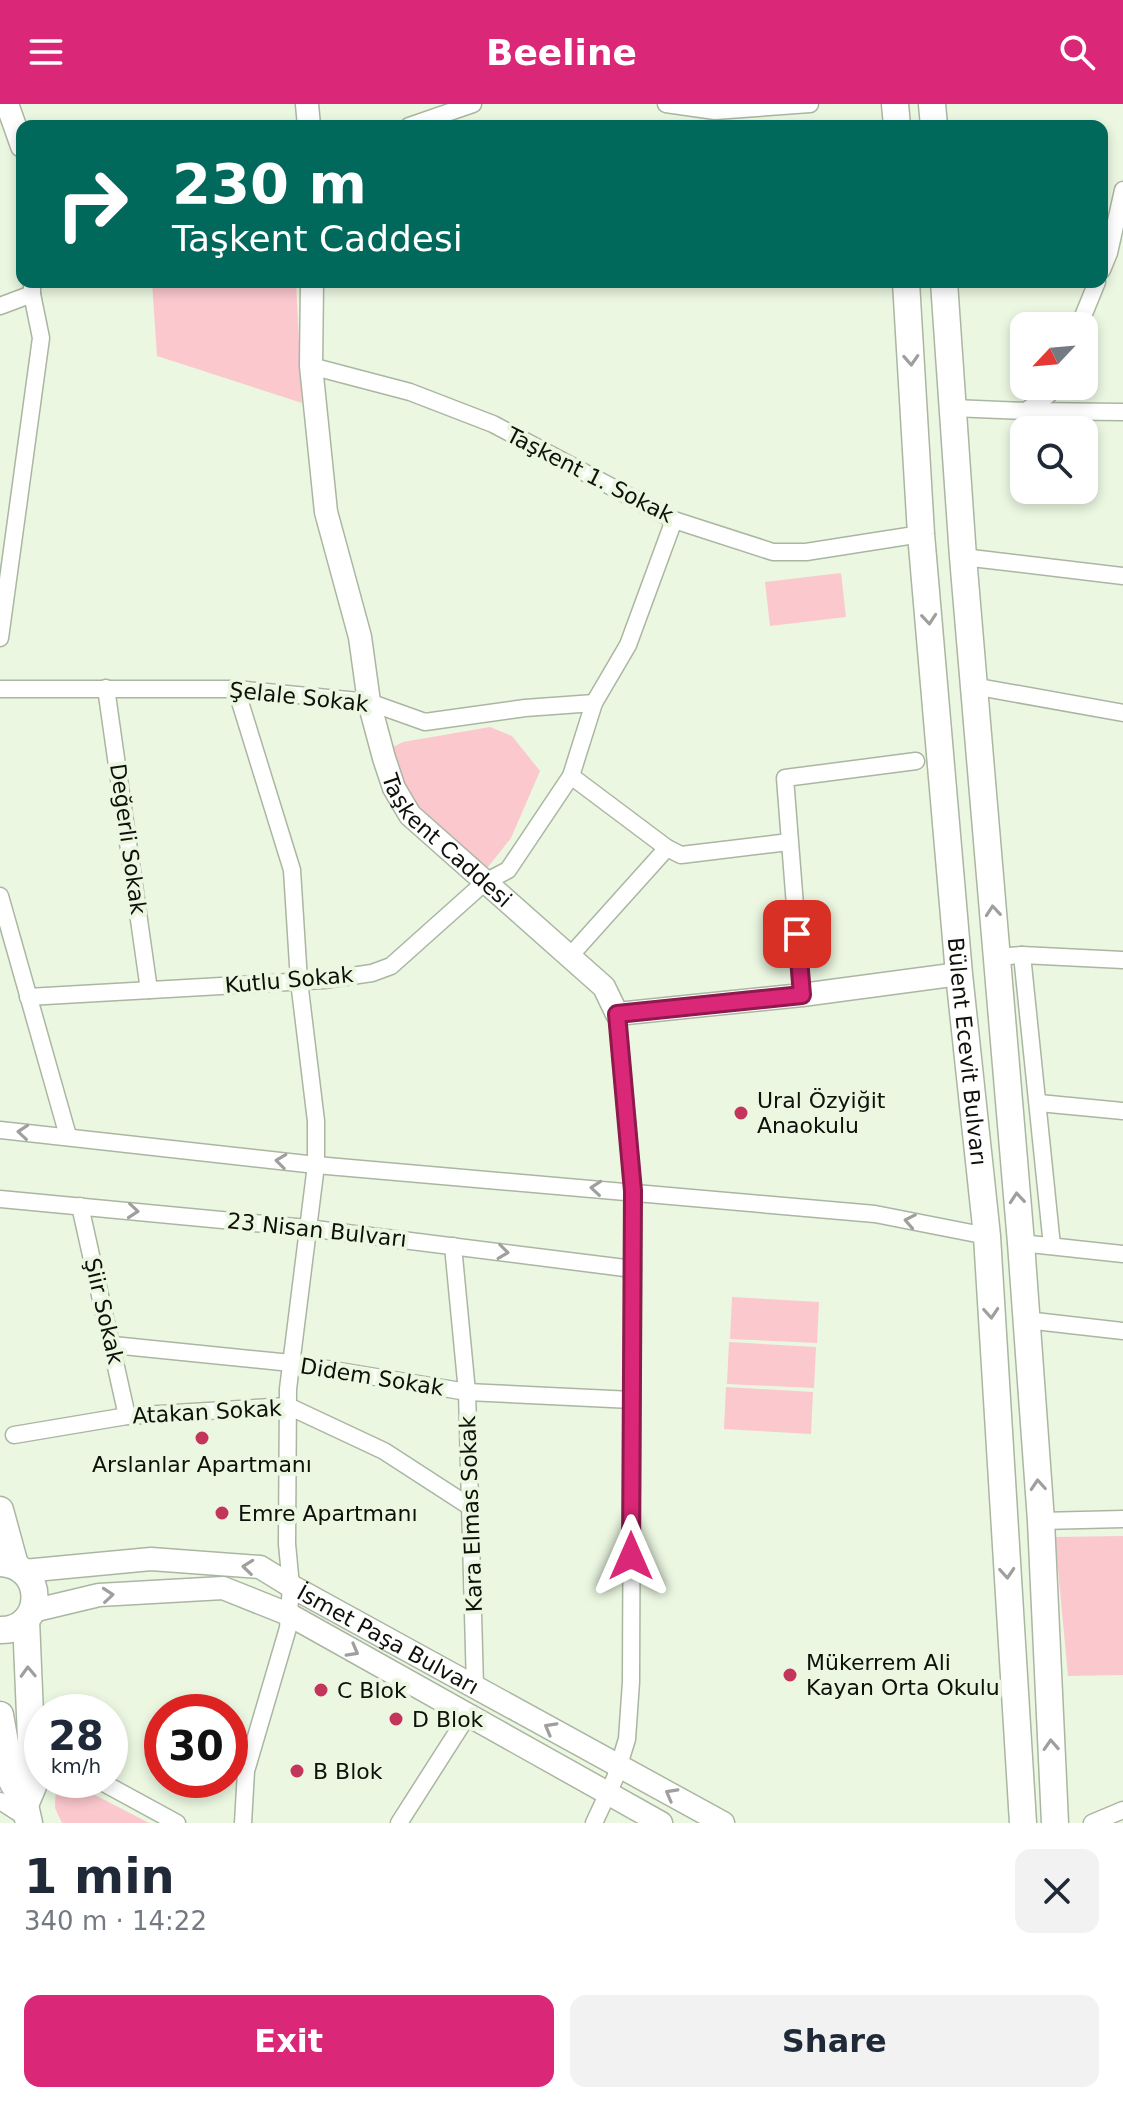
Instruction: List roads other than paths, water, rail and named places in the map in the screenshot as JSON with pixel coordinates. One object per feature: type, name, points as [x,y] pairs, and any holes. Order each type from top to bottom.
[{"type":"main road","name":"Bülent Ecevit Bulvarı","points":[[906,288],[921,534],[959,974],[987,1236],[1023,1823]]},
{"type":"main road","name":"Bülent Ecevit Bulvarı","points":[[944,288],[973,686],[1010,956],[1021,1243],[1041,1521],[1055,1823]]},
{"type":"main road","points":[[0,1510],[13,1566],[35,1590],[29,1616],[33,1694]]},
{"type":"main road","points":[[0,1630],[17,1627],[29,1616]]},
{"type":"main road","points":[[0,1715],[12,1781],[24,1814]]},
{"type":"street","points":[[7,104],[16,129]]},
{"type":"street","points":[[426,120],[473,104]]},
{"type":"street","points":[[666,104],[715,111],[810,104]]},
{"type":"street","points":[[1108,255],[1123,190]]},
{"type":"street","points":[[0,306],[32,288],[41,338],[5,559],[0,638]]},
{"type":"street","name":"Taşkent Caddesi","points":[[312,288],[311,366],[326,512],[360,637],[369,702],[394,788],[410,815],[604,987],[617,1014]]},
{"type":"street","points":[[1085,312],[1095,288]]},
{"type":"street","name":"Taşkent 1. Sokak","points":[[311,366],[410,392],[493,424],[674,520],[773,552],[806,552],[921,534]]},
{"type":"street","points":[[1026,411],[1041,400]]},
{"type":"street","points":[[953,408],[1123,412]]},
{"type":"street","name":"Kutlu Sokak","points":[[28,997],[299,981],[372,973],[391,966],[485,882],[508,870],[571,776],[594,703],[628,645],[674,520]]},
{"type":"street","points":[[963,557],[1123,576]]},
{"type":"street","points":[[973,686],[1123,713]]},
{"type":"street","name":"Değerli Sokak","points":[[106,688],[149,990]]},
{"type":"street","name":"Şelale Sokak","points":[[0,689],[236,689],[369,702],[425,722],[525,708],[594,703]]},
{"type":"street","points":[[236,689],[292,870],[299,981],[316,1121],[316,1165],[288,1406],[287,1544],[291,1586],[288,1628],[246,1771],[243,1823]]},
{"type":"street","points":[[802,995],[785,778],[916,761]]},
{"type":"street","points":[[571,776],[667,848],[681,855],[789,842]]},
{"type":"street","points":[[570,956],[667,848]]},
{"type":"street","points":[[0,898],[68,1136]]},
{"type":"street","points":[[1052,1246],[1039,1103],[1010,956],[1123,960]]},
{"type":"street","points":[[594,1823],[619,1766],[627,1739],[631,1682],[633,1191],[617,1014],[802,995],[959,974]]},
{"type":"street","points":[[1039,1103],[1123,1111]]},
{"type":"street","points":[[0,1130],[316,1165],[875,1214],[987,1236]]},
{"type":"street","name":"23 Nisan Bulvarı","points":[[0,1199],[307,1228],[633,1269]]},
{"type":"street","name":"Şiir Sokak","points":[[80,1206],[127,1416]]},
{"type":"street","points":[[1021,1243],[1123,1254]]},
{"type":"street","name":"Kara Elmas Sokak","points":[[453,1246],[467,1392],[475,1687]]},
{"type":"street","points":[[1026,1320],[1123,1331]]},
{"type":"street","name":"Didem Sokak","points":[[113,1345],[291,1363],[467,1392],[632,1400]]},
{"type":"street","name":"Atakan Sokak","points":[[14,1435],[127,1416],[288,1406],[384,1451],[472,1508]]},
{"type":"street","points":[[1041,1521],[1123,1519]]},
{"type":"street","name":"İsmet Paşa Bulvarı","points":[[13,1566],[151,1559],[260,1567],[723,1823]]},
{"type":"street","name":"İsmet Paşa Bulvarı","points":[[29,1616],[99,1595],[223,1588],[288,1614],[661,1823]]},
{"type":"street","points":[[399,1823],[468,1715]]},
{"type":"street","points":[[128,1796],[177,1823]]},
{"type":"street","points":[[1092,1823],[1123,1810]]},
{"type":"place","name":"Ural Özyiğit Anaokulu","points":[[741,1113]]},
{"type":"place","name":"Arslanlar Apartmanı","points":[[202,1438]]},
{"type":"place","name":"Emre Apartmanı","points":[[222,1513]]},
{"type":"place","name":"Mükerrem Ali Kayan Orta Okulu","points":[[790,1675]]},
{"type":"place","name":"C Blok","points":[[321,1690]]},
{"type":"place","name":"D Blok","points":[[396,1719]]},
{"type":"place","name":"B Blok","points":[[297,1771]]}]
